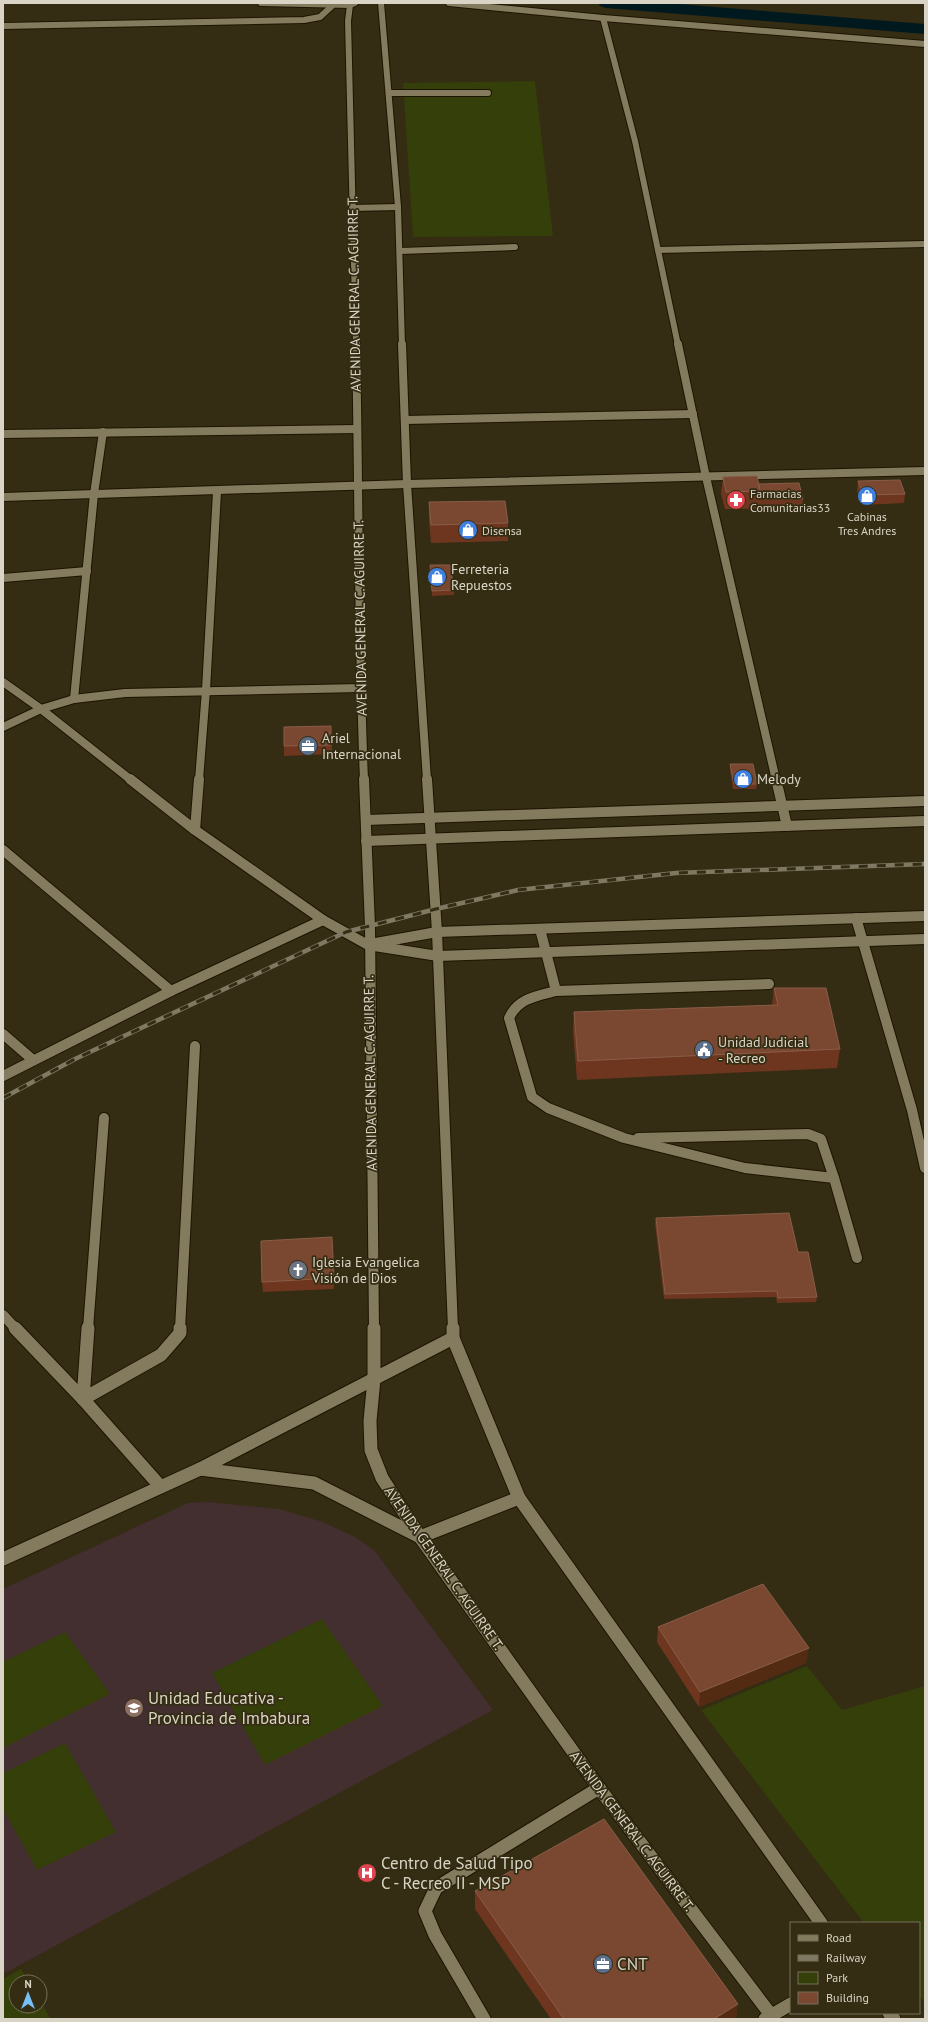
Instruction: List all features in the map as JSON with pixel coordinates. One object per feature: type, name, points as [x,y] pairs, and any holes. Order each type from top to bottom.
[{"type":"street","points":[[261,3],[333,5],[352,4]]},
{"type":"street","points":[[381,3],[398,207],[407,484],[437,932],[453,1338],[519,1498],[820,1922]]},
{"type":"street","points":[[449,3],[603,18],[925,44]]},
{"type":"street","name":"AVENIDA GENERAL C. AGUIRRE T.","points":[[352,4],[352,208],[359,485],[360,688],[370,927],[368,945],[374,1379],[370,1421],[371,1450],[382,1478],[420,1537],[599,1788],[770,2018]]},
{"type":"street","points":[[3,26],[304,20],[320,17],[333,5]]},
{"type":"street","points":[[603,18],[635,141],[706,476],[787,826]]},
{"type":"street","points":[[389,94],[488,93]]},
{"type":"street","points":[[352,208],[398,207]]},
{"type":"street","points":[[658,250],[925,244]]},
{"type":"street","points":[[400,251],[515,247]]},
{"type":"street","points":[[405,420],[693,414]]},
{"type":"street","points":[[3,434],[357,429]]},
{"type":"street","points":[[74,699],[94,494],[103,432]]},
{"type":"street","points":[[3,497],[217,492],[359,485],[925,471]]},
{"type":"street","points":[[195,830],[206,690],[217,492]]},
{"type":"street","points":[[3,578],[87,571]]},
{"type":"street","points":[[3,682],[42,709],[195,830],[323,920],[368,945],[438,956],[925,939]]},
{"type":"street","points":[[3,726],[42,709],[74,699],[125,693],[206,690],[360,688]]},
{"type":"street","points":[[366,820],[925,801]]},
{"type":"street","points":[[366,841],[925,821]]},
{"type":"street","points":[[3,850],[171,991]]},
{"type":"street","points":[[368,945],[437,932],[925,916]]},
{"type":"street","points":[[856,918],[912,1110],[925,1168]]},
{"type":"street","points":[[3,1076],[171,991],[323,920]]},
{"type":"street","points":[[540,929],[556,991]]},
{"type":"street","points":[[769,984],[556,991],[519,1002],[512,1009],[509,1018],[532,1097],[548,1108],[624,1138],[745,1168],[834,1178]]},
{"type":"street","points":[[3,1034],[33,1060]]},
{"type":"street","points":[[83,1399],[161,1355],[180,1333],[195,1046]]},
{"type":"street","points":[[83,1399],[104,1118]]},
{"type":"street","points":[[624,1138],[808,1134],[821,1139],[857,1258]]},
{"type":"street","points":[[3,1315],[83,1399],[160,1486]]},
{"type":"street","points":[[3,1558],[200,1469],[453,1338]]},
{"type":"street","points":[[200,1469],[314,1483],[420,1537],[519,1498]]},
{"type":"street","points":[[484,2019],[435,1934],[424,1911],[436,1888],[599,1788]]},
{"type":"street","points":[[770,2018],[790,2005]]},
{"type":"shaded area","name":"Unidad Educativa - Provincia de Imbabura","points":[[207,1502],[279,1509],[323,1522],[355,1537],[374,1550],[493,1710],[3,1974],[3,1589],[188,1503]]},
{"type":"green space","points":[[535,81],[553,236],[413,237],[403,83]]},
{"type":"green space","points":[[322,1619],[383,1706],[265,1765],[212,1673]]},
{"type":"green space","points":[[65,1632],[110,1694],[3,1748],[3,1662]]},
{"type":"green space","points":[[807,1666],[842,1710],[925,1686],[925,2003],[920,1996],[920,1922],[863,1922],[701,1710]]},
{"type":"green space","points":[[65,1743],[116,1832],[37,1870],[3,1809],[3,1773]]},
{"type":"green space","points":[[21,1969],[24,1974],[12,1974]]},
{"type":"green space","points":[[8,1976],[8,2014],[48,2014],[51,2019],[3,2019],[3,1979]]},
{"type":"building","points":[[757,476],[760,491],[726,492],[723,477]]},
{"type":"building","points":[[900,480],[905,494],[863,495],[858,481]]},
{"type":"building","points":[[799,483],[803,499],[760,499],[759,484]]},
{"type":"building","points":[[505,501],[508,523],[431,525],[429,502]]},
{"type":"building","points":[[430,565],[450,565],[454,590],[432,591]]},
{"type":"building","points":[[331,726],[331,745],[284,746],[284,727]]},
{"type":"building","name":"Melody","points":[[730,764],[753,764],[757,784],[734,784]]},
{"type":"building","name":"Unidad Judicial - Recreo","points":[[774,988],[826,988],[840,1049],[578,1061],[574,1012],[778,1005]]},
{"type":"building","points":[[789,1213],[798,1252],[808,1252],[817,1297],[778,1298],[777,1291],[665,1294],[656,1218]]},
{"type":"building","name":"Iglesia Evangelica Visión de Dios","points":[[332,1237],[334,1278],[262,1282],[261,1241]]},
{"type":"building","points":[[763,1584],[809,1648],[700,1692],[658,1627]]},
{"type":"building","name":"CNT","points":[[604,1819],[738,2004],[714,2019],[564,2019],[475,1891]]},
{"type":"waterway","points":[[606,3],[925,29]]},
{"type":"railway","points":[[3,1098],[75,1059],[346,932],[436,909],[518,890],[676,873],[925,864]]},
{"type":"place","name":"Cabinas Tres Andres","points":[[867,496]]},
{"type":"place","name":"Farmacias Comunitarias33","points":[[736,500]]},
{"type":"place","name":"Disensa","points":[[468,530]]},
{"type":"place","name":"Ferreteria Repuestos","points":[[437,577]]},
{"type":"place","name":"Ariel Internacional","points":[[308,746]]},
{"type":"place","name":"Melody","points":[[743,779]]},
{"type":"place","name":"Unidad Judicial - Recreo","points":[[704,1050]]},
{"type":"place","name":"Iglesia Evangelica Visión de Dios","points":[[298,1270]]},
{"type":"place","name":"Unidad Educativa - Provincia de Imbabura","points":[[134,1708]]},
{"type":"place","name":"Centro de Salud Tipo C - Recreo II - MSP","points":[[367,1873]]},
{"type":"place","name":"CNT","points":[[603,1964]]}]
